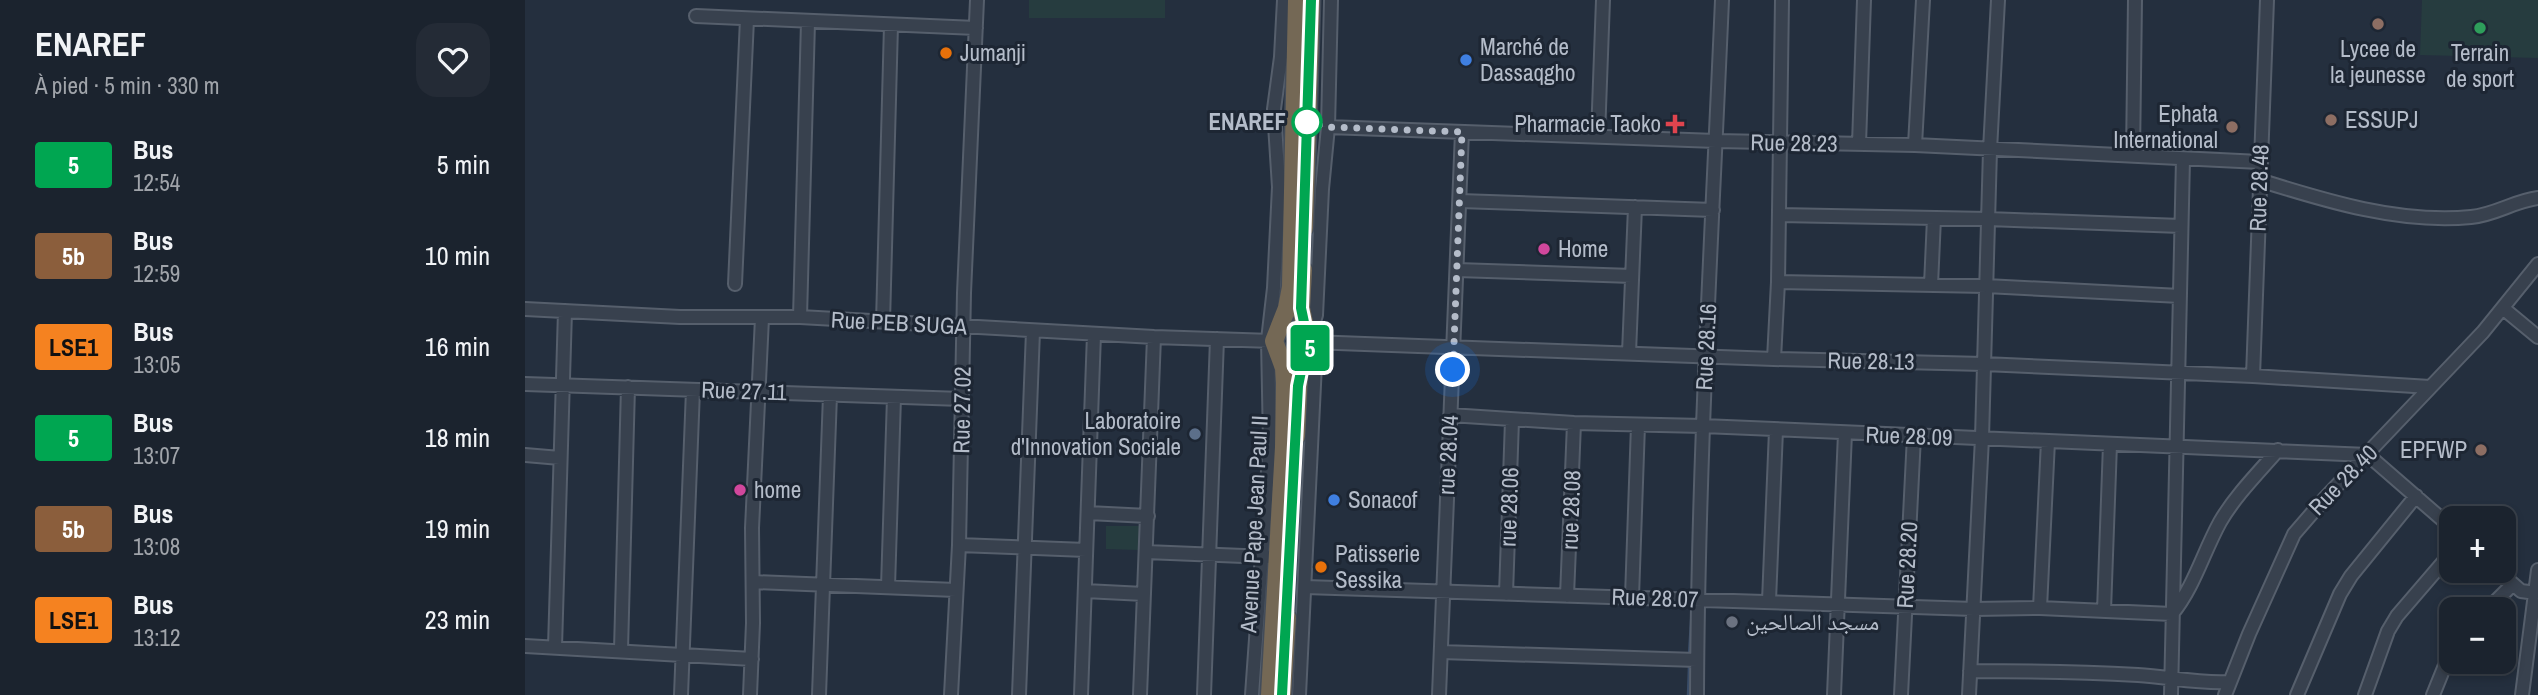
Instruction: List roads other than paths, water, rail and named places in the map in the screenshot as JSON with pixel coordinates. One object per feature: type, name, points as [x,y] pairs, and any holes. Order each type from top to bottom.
[{"type":"highway","name":"Avenue Pape Jean Paul II","points":[[1270,695],[1270,557],[1285,383],[1284,368],[1276,341],[1290,287],[1297,0]]},
{"type":"highway","name":"Avenue Pape Jean Paul II","points":[[1282,695],[1298,386],[1308,342],[1302,298],[1311,0]]},
{"type":"highway","points":[[1293,322],[1308,342],[1292,360],[1276,341],[1293,322]]},
{"type":"street","name":"Rue 27.02","points":[[951,695],[959,545],[964,326],[977,0]]},
{"type":"street","points":[[1276,341],[1279,187],[1274,109],[1281,57],[1284,0]]},
{"type":"street","points":[[1299,695],[1315,365],[1308,342],[1316,315],[1328,127],[1331,0]]},
{"type":"street","points":[[1598,136],[1603,0]]},
{"type":"street","name":"Rue 28.16","points":[[1697,695],[1697,600],[1703,426],[1722,0]]},
{"type":"street","points":[[1774,359],[1778,282],[1782,0]]},
{"type":"street","points":[[1859,144],[1864,0]]},
{"type":"street","points":[[1915,145],[1923,0]]},
{"type":"street","points":[[1969,695],[1982,438],[1990,150],[1998,0]]},
{"type":"street","points":[[2133,155],[2135,0]]},
{"type":"street","name":"Rue 28.48","points":[[2253,376],[2267,0]]},
{"type":"street","points":[[696,16],[976,28]]},
{"type":"street","points":[[735,284],[747,19]]},
{"type":"street","points":[[800,317],[808,22]]},
{"type":"street","points":[[883,322],[891,25]]},
{"type":"street","name":"Rue 28.23","points":[[1328,127],[1779,143],[1915,145],[2260,162]]},
{"type":"street","name":"rue 28.04","points":[[1439,695],[1462,132]]},
{"type":"street","points":[[2171,695],[2183,159]]},
{"type":"street","points":[[2259,180],[2340,203],[2420,217],[2482,216],[2518,202],[2538,198]]},
{"type":"street","points":[[1459,201],[1713,210]]},
{"type":"street","points":[[1629,353],[1635,207]]},
{"type":"street","points":[[1779,215],[2181,226]]},
{"type":"street","points":[[1931,285],[1934,218]]},
{"type":"street","name":"Rue 28.40","points":[[2225,695],[2294,534],[2326,496],[2368,455],[2504,309],[2538,264]]},
{"type":"street","points":[[1457,270],[1632,276]]},
{"type":"street","points":[[1778,282],[1986,286],[2180,296]]},
{"type":"street","name":"Rue PEB SUGA","points":[[525,309],[762,318],[800,317],[1033,331],[1276,341]]},
{"type":"street","points":[[2504,309],[2538,337]]},
{"type":"street","points":[[555,647],[565,311]]},
{"type":"street","points":[[750,695],[752,528],[762,318]]},
{"type":"street","points":[[1019,695],[1033,331]]},
{"type":"street","points":[[1081,695],[1094,334]]},
{"type":"street","points":[[1140,695],[1154,337]]},
{"type":"street","points":[[1204,695],[1217,339]]},
{"type":"street","name":"Rue 28.13","points":[[1308,342],[1984,364],[2430,387]]},
{"type":"street","name":"Rue 27.11","points":[[525,384],[962,399]]},
{"type":"street","points":[[621,650],[628,387]]},
{"type":"street","points":[[681,695],[693,390]]},
{"type":"street","points":[[819,695],[830,395]]},
{"type":"street","points":[[888,587],[894,397]]},
{"type":"street","name":"Rue 28.09","points":[[1450,415],[1574,423],[1703,426],[2368,455]]},
{"type":"street","name":"rue 28.06","points":[[1506,594],[1512,420]]},
{"type":"street","name":"rue 28.08","points":[[1567,596],[1574,423]]},
{"type":"street","points":[[1632,597],[1638,425]]},
{"type":"street","points":[[1769,601],[1776,430]]},
{"type":"street","points":[[1834,695],[1845,433]]},
{"type":"street","name":"Rue 28.20","points":[[1901,695],[1914,436]]},
{"type":"street","points":[[2040,608],[2048,441]]},
{"type":"street","points":[[2104,611],[2110,444]]},
{"type":"street","points":[[2172,614],[2191,585],[2222,519],[2241,492],[2278,450]]},
{"type":"street","points":[[525,455],[560,458]]},
{"type":"street","points":[[2368,455],[2439,516]]},
{"type":"street","points":[[2297,695],[2340,594],[2351,576],[2416,496]]},
{"type":"street","points":[[1088,513],[1147,516]]},
{"type":"street","points":[[959,545],[1086,550]]},
{"type":"street","points":[[1146,552],[1270,557],[1252,695]]},
{"type":"street","points":[[2365,695],[2388,631],[2397,615],[2439,567]]},
{"type":"street","points":[[2522,695],[2536,612],[2538,570]]},
{"type":"street","points":[[753,582],[956,590]]},
{"type":"street","points":[[2500,597],[2512,584],[2525,592],[2536,593]]},
{"type":"street","name":"Rue 28.07","points":[[1305,587],[2172,614]]},
{"type":"street","points":[[1085,591],[1144,594]]},
{"type":"street","points":[[525,646],[752,659]]},
{"type":"street","points":[[1441,652],[1697,660]]},
{"type":"street","points":[[1970,671],[2075,671],[2171,677],[2200,683],[2230,682]]},
{"type":"street","points":[[2433,695],[2441,674]]},
{"type":"waterway","points":[[1692,587],[1692,593]]},
{"type":"waterway","points":[[1689,654],[1692,606]]},
{"type":"waterway","points":[[1688,695],[1689,667]]},
{"type":"place","name":"Lycee de la jeunesse","points":[[2378,24]]},
{"type":"place","name":"Terrain de sport","points":[[2480,28]]},
{"type":"place","name":"Jumanji","points":[[946,53]]},
{"type":"place","name":"Marché de Dassaqgho","points":[[1466,60]]},
{"type":"place","name":"ESSUPJ","points":[[2331,120]]},
{"type":"place","name":"ENAREF","points":[[1307,122]]},
{"type":"place","name":"Pharmacie Taoko","points":[[1675,124]]},
{"type":"place","name":"Ephata International","points":[[2232,127]]},
{"type":"place","name":"Home","points":[[1544,249]]},
{"type":"place","name":"Laboratoire d'Innovation Sociale","points":[[1195,434]]},
{"type":"place","name":"EPFWP","points":[[2481,450]]},
{"type":"place","name":"home","points":[[740,490]]},
{"type":"place","name":"Sonacof","points":[[1334,500]]},
{"type":"place","name":"Patisserie Sessika","points":[[1321,567]]},
{"type":"place","name":"مسجد الصالحين","points":[[1732,622]]}]
